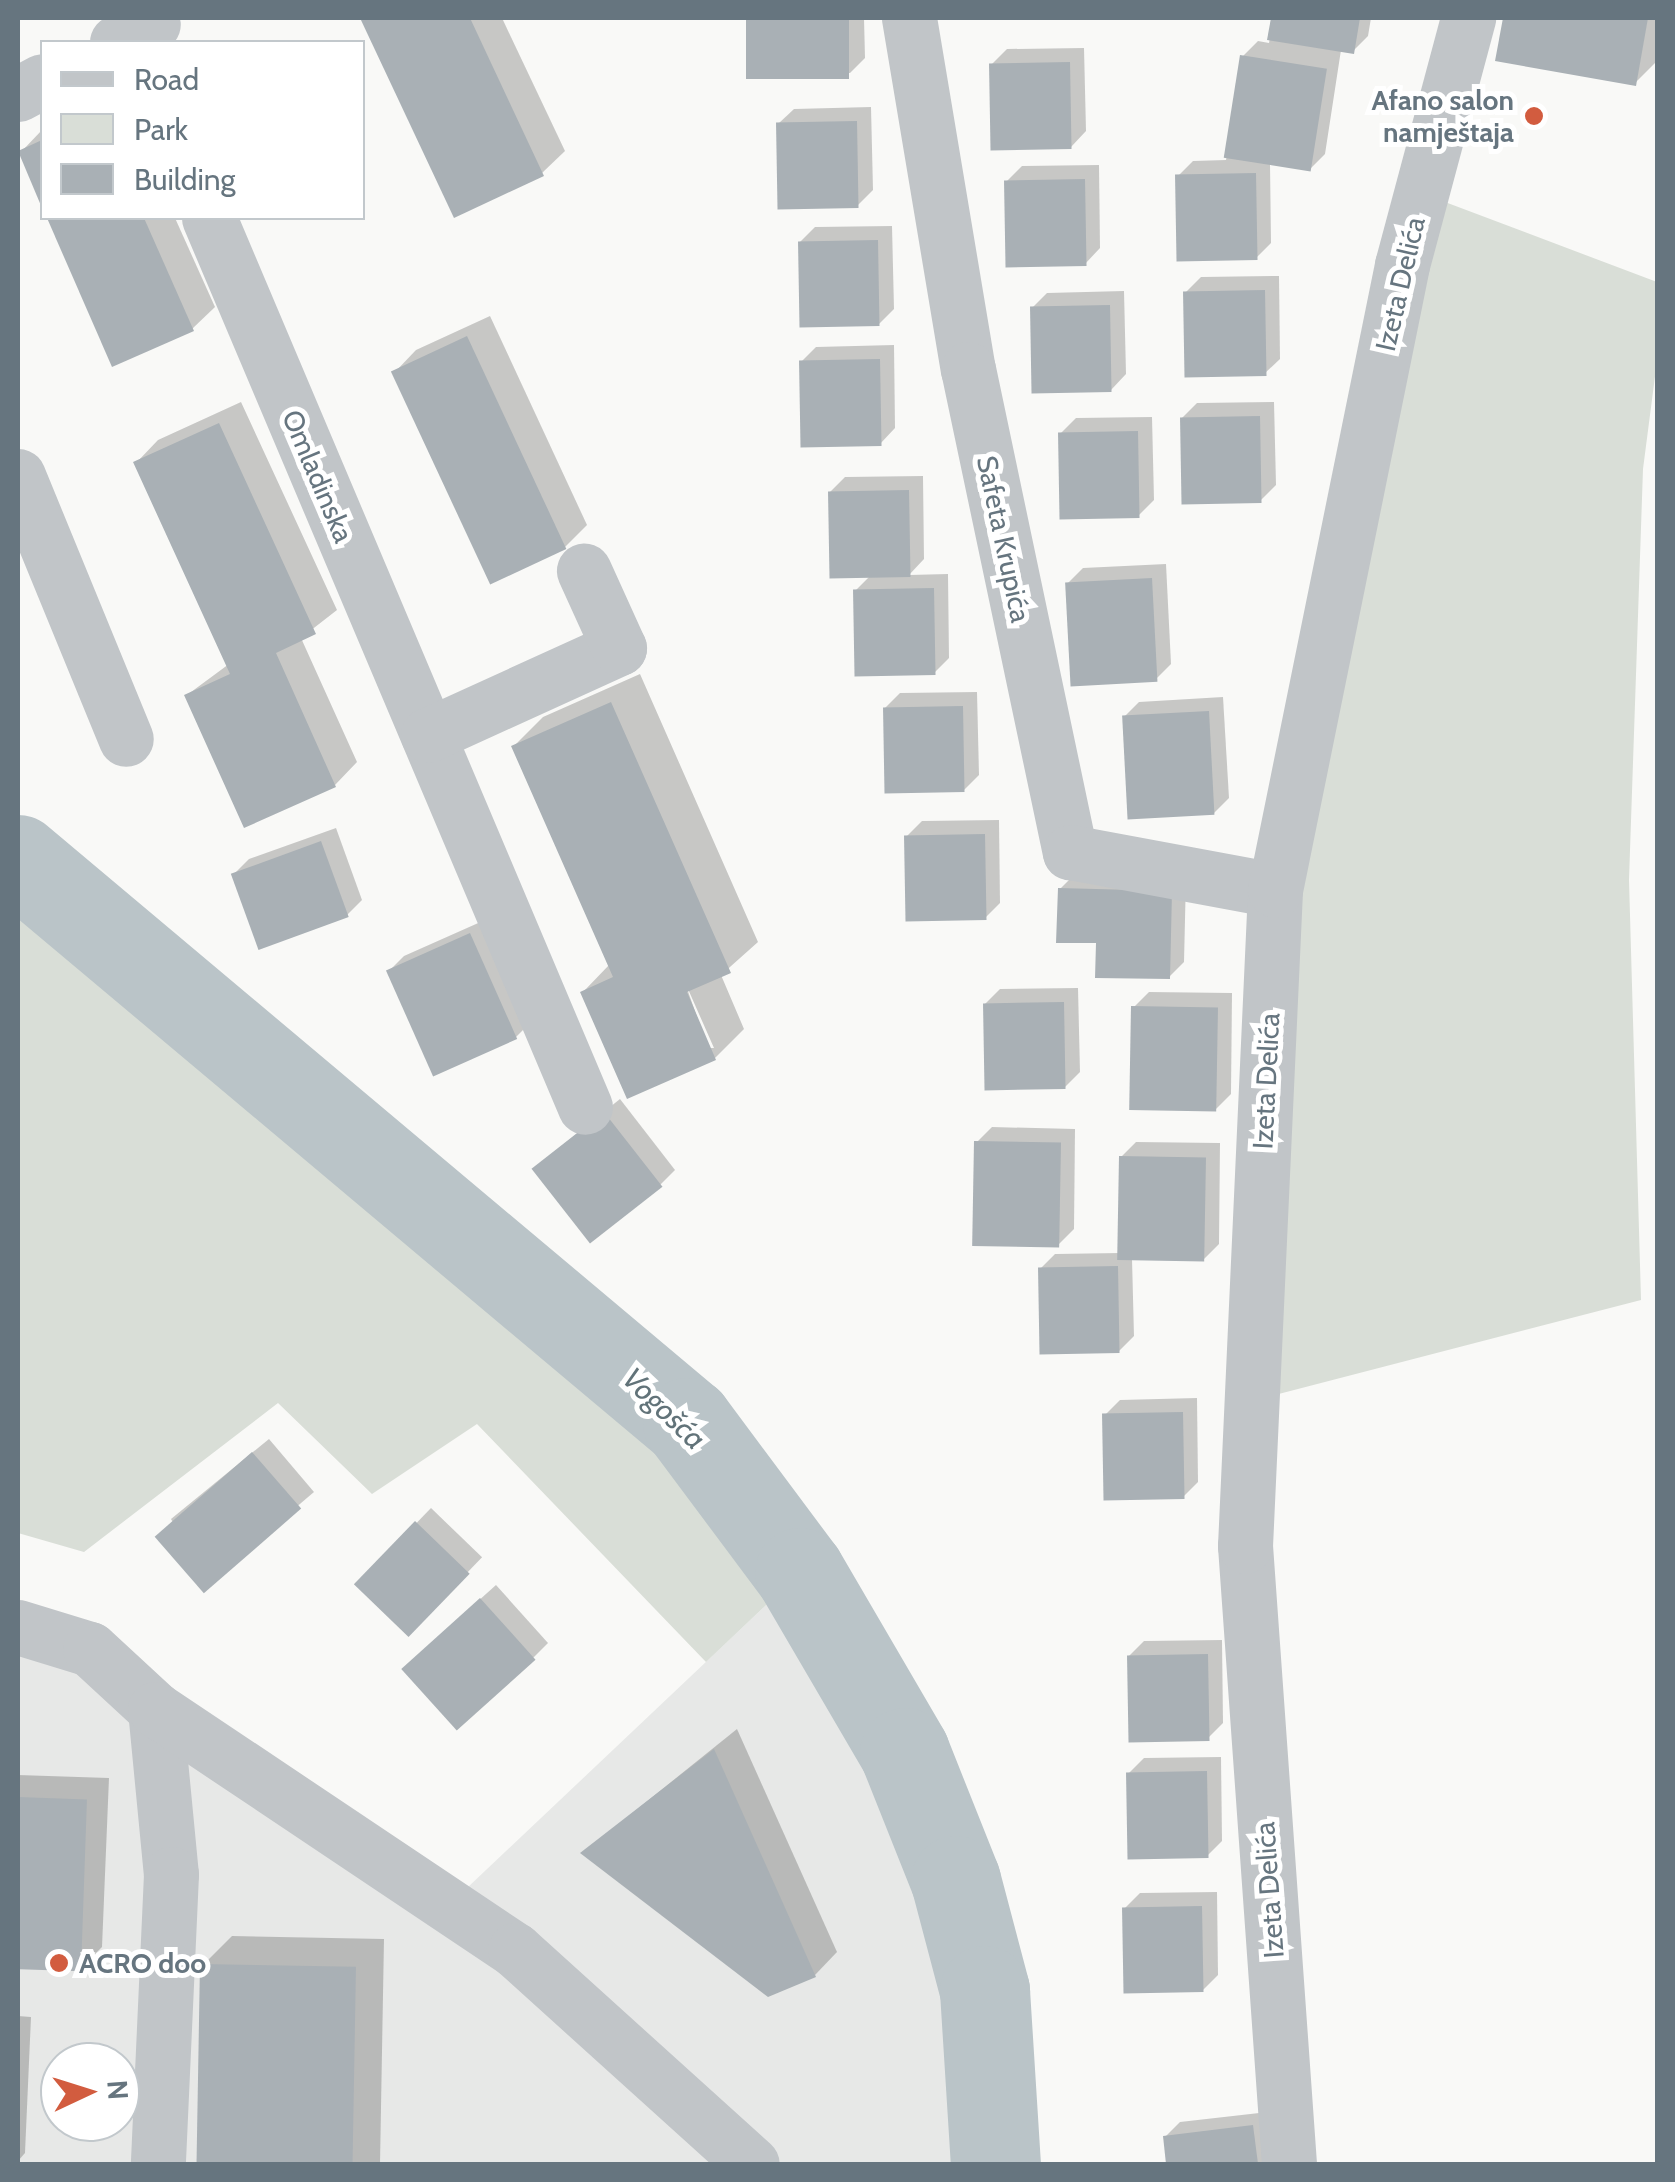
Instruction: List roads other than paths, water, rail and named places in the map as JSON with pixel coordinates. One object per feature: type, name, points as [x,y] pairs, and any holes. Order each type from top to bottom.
[{"type":"street","name":"Safeta Krupića","points":[[909,18],[968,369],[1070,852],[1275,890]]},
{"type":"street","name":"Izeta Delića","points":[[1289,2164],[1245,1546],[1275,890],[1402,265],[1468,18]]},
{"type":"street","points":[[18,94],[40,82]]},
{"type":"street","name":"Omladinska","points":[[210,220],[585,1108]]},
{"type":"street","points":[[18,476],[126,739]]},
{"type":"street","points":[[428,734],[619,648],[584,571]]},
{"type":"street","points":[[18,1627],[90,1649],[155,1709],[515,1950],[752,2164]]},
{"type":"street","points":[[155,1709],[171,1874],[158,2164]]},
{"type":"waterway","name":"Vogošća","points":[[18,860],[688,1423],[800,1573],[905,1753],[956,1881],[985,1991],[996,2164]]},
{"type":"place","name":"Afano salon namještaja","points":[[1534,116]]},
{"type":"place","name":"ACRO doo","points":[[59,1963]]}]
